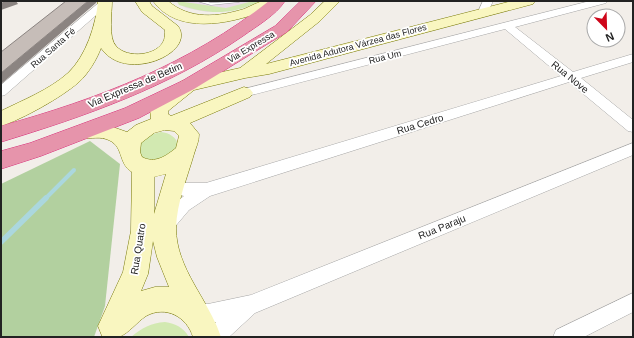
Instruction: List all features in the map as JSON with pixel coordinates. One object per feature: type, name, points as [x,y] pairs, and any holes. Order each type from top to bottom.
[{"type":"highway","name":"Via Expressa de Betim","points":[[1,134],[40,124],[108,98],[172,71],[233,36],[257,20],[277,1]]},
{"type":"highway","name":"Via Expressa","points":[[1,160],[34,150],[132,113],[188,85],[281,29],[309,1]]},
{"type":"street","points":[[105,7],[105,38],[110,49],[121,57],[149,58],[163,51],[171,44],[174,36],[173,29],[147,9],[142,1]]},
{"type":"street","points":[[160,1],[168,10],[185,16],[206,19],[234,18],[277,1]]},
{"type":"street","points":[[246,72],[258,60],[307,37],[333,1]]},
{"type":"street","name":"Avenida Adutora Várzea das Flores","points":[[188,85],[246,72],[269,69],[486,7],[528,1]]},
{"type":"street","name":"Rua Um","points":[[169,123],[244,93],[602,1]]},
{"type":"street","points":[[1,119],[50,94],[74,77],[90,56],[105,7]]},
{"type":"street","name":"Rua Santa Fé","points":[[1,92],[105,7]]},
{"type":"street","name":"Rua Nove","points":[[507,26],[633,127]]},
{"type":"street","points":[[307,37],[332,52]]},
{"type":"street","name":"Rua Cedro","points":[[183,157],[179,188],[190,191],[206,190],[633,58]]},
{"type":"street","points":[[188,85],[159,109],[159,117],[169,123],[186,129],[183,157],[163,230],[166,249],[199,320]]},
{"type":"street","points":[[169,123],[153,125],[140,132],[130,146],[129,153],[131,159],[136,164],[142,167],[160,168],[183,157],[209,121],[244,93]]},
{"type":"street","points":[[84,132],[104,129],[119,135],[130,146]]},
{"type":"street","name":"Rua Paraju","points":[[199,320],[208,314],[250,305],[633,149]]},
{"type":"street","name":"Rua Quatro","points":[[108,332],[135,274],[142,231],[142,167]]},
{"type":"street","name":"Rua Cedro","points":[[163,230],[173,213],[206,190]]},
{"type":"street","points":[[108,332],[128,312],[145,303],[163,299],[179,301],[199,320]]},
{"type":"street","points":[[563,337],[633,302]]},
{"type":"street","name":"Rua Paraju","points":[[214,337],[250,305]]},
{"type":"lane","points":[[199,1],[211,4],[239,1]]},
{"type":"shaded area","points":[[175,1],[259,1],[254,4],[230,10],[207,12],[186,8]]},
{"type":"green space","points":[[177,1],[226,8],[253,1],[261,1],[240,9],[211,12],[179,5]]},
{"type":"green space","points":[[161,132],[170,134],[176,140],[176,150],[167,157],[150,162],[140,157],[140,143],[149,135]]},
{"type":"green space","points":[[90,141],[120,164],[105,306],[94,337],[1,337],[1,184]]},
{"type":"green space","points":[[165,322],[179,326],[189,337],[131,337],[147,326]]},
{"type":"building","points":[[66,1],[88,1],[1,73],[1,52]]},
{"type":"waterway","points":[[46,198],[74,170]]},
{"type":"waterway","points":[[1,242],[46,198]]}]
